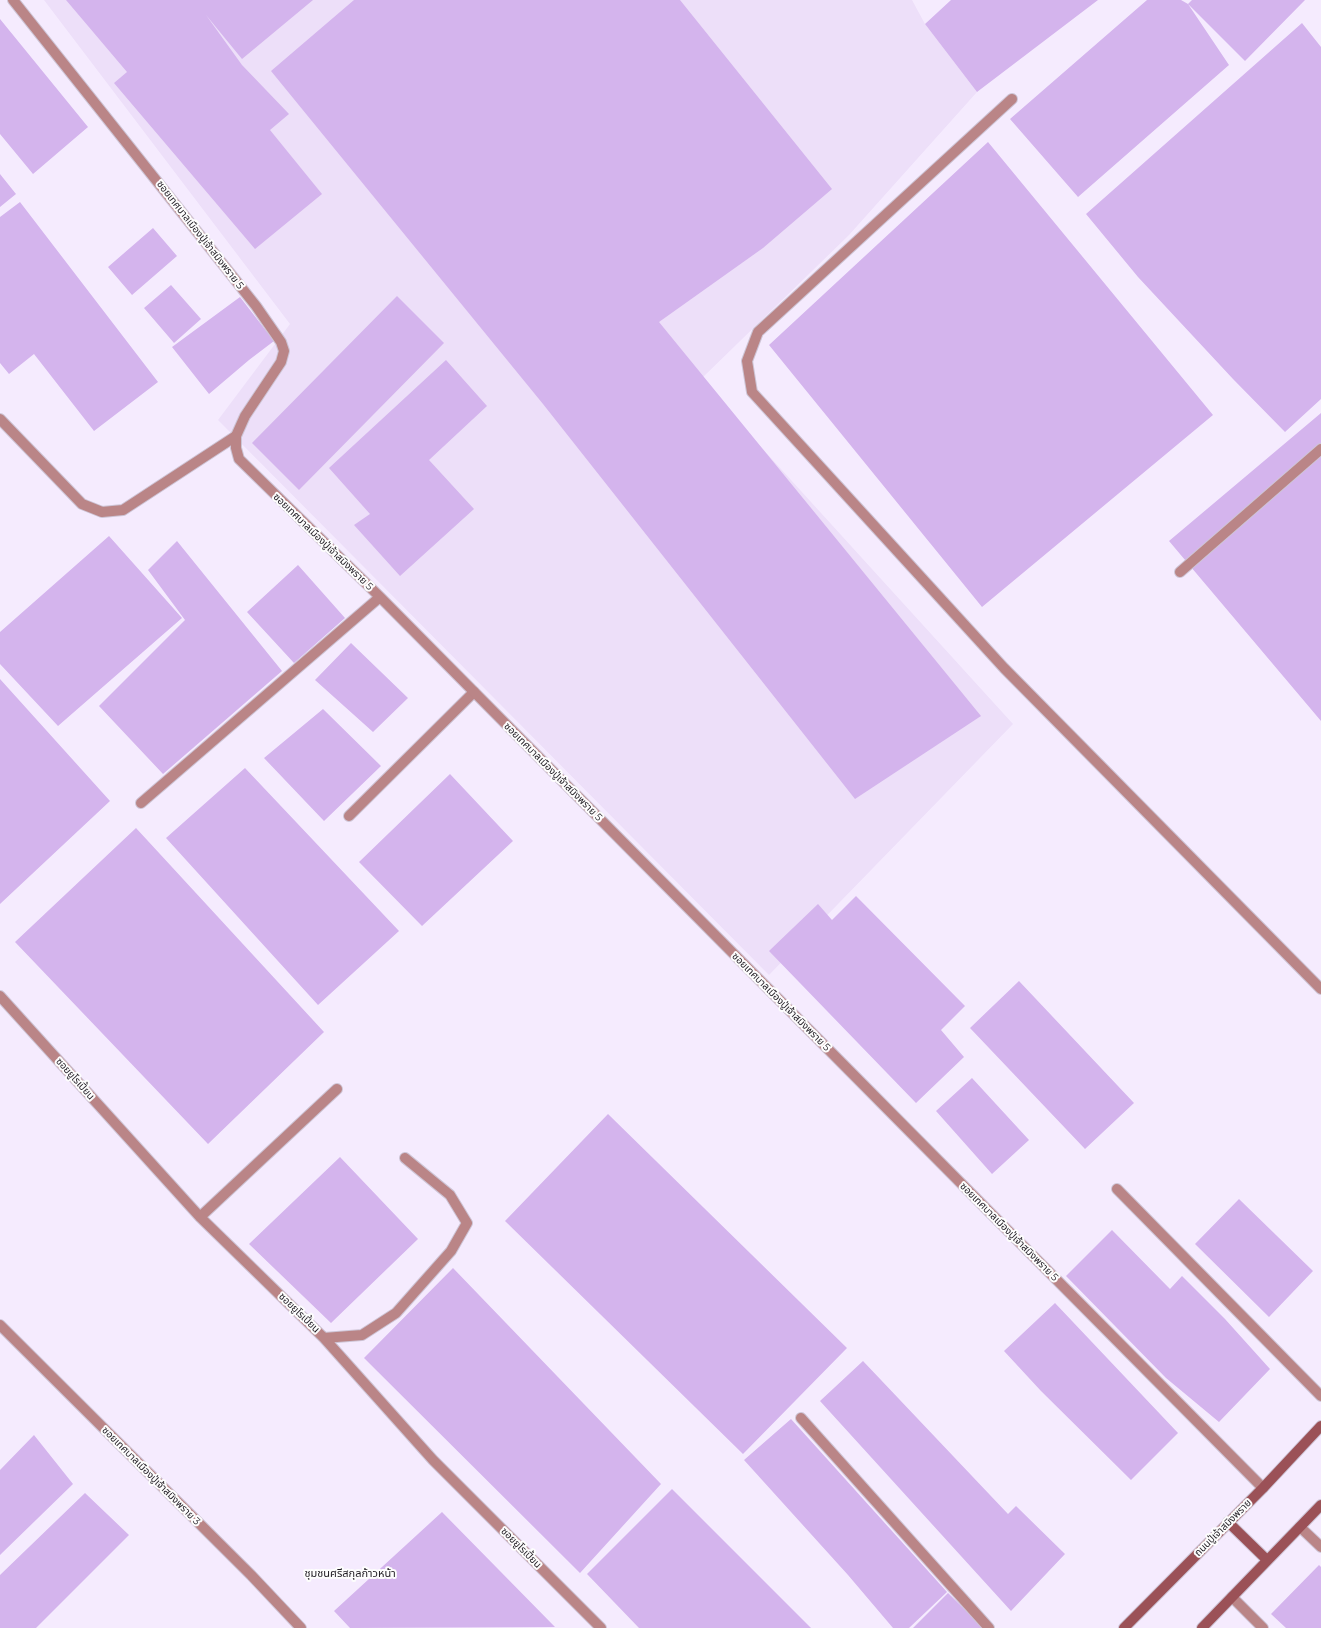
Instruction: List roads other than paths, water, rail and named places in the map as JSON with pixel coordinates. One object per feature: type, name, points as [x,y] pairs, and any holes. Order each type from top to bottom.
[{"type":"main road","name":"ถนนปู่เจ้าสมิงพราย","points":[[1124,1628],[1263,1488],[1321,1426]]},
{"type":"main road","points":[[1202,1628],[1321,1505]]},
{"type":"main road","points":[[1228,1522],[1267,1560]]},
{"type":"street","name":"ซอยเทศบาลเมืองปู่เจ้าสมิงพราย 5","points":[[13,0],[256,306],[281,342],[284,351],[281,362],[245,416],[236,436],[236,448],[239,459],[380,597],[1263,1488]]},
{"type":"street","points":[[1012,99],[758,332],[747,361],[752,392],[1004,668],[1321,989]]},
{"type":"street","points":[[0,419],[82,504],[102,512],[123,510],[236,436]]},
{"type":"street","points":[[1180,572],[1321,449]]},
{"type":"street","points":[[141,803],[380,597]]},
{"type":"street","points":[[349,816],[474,692]]},
{"type":"street","name":"ซอยยูโรเปี้ยน","points":[[0,996],[200,1217],[324,1338],[433,1460],[600,1628]]},
{"type":"street","points":[[200,1217],[337,1090]]},
{"type":"street","points":[[324,1338],[362,1335],[396,1313],[451,1251],[467,1223],[450,1195],[406,1158]]},
{"type":"street","points":[[1117,1189],[1321,1396]]},
{"type":"street","name":"ซอยเทศบาลเมืองปู่เจ้าสมิงพราย 3","points":[[0,1325],[251,1575],[301,1628]]},
{"type":"street","points":[[801,1418],[989,1628]]},
{"type":"street","points":[[1300,1526],[1321,1547]]},
{"type":"street","points":[[1232,1597],[1263,1628]]},
{"type":"district","name":"ชุมชนศรีสกุลก้าวหน้า","points":[[350,1574]]}]
